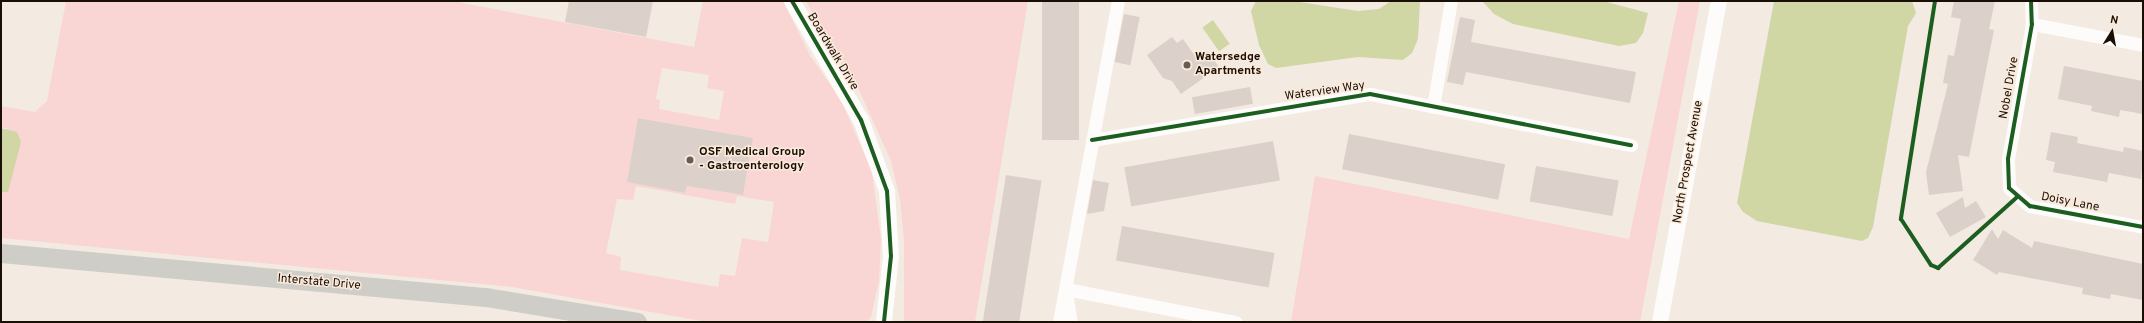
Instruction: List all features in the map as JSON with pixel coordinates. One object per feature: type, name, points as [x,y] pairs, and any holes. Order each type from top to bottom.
[{"type":"main road","name":"Interstate Drive","points":[[1,253],[486,297],[636,322]]},
{"type":"street","name":"Boardwalk Drive","points":[[792,1],[861,120],[887,192],[891,256],[884,322]]},
{"type":"street","points":[[1059,322],[1118,1]]},
{"type":"street","points":[[1433,107],[1451,1]]},
{"type":"street","name":"North Prospect Avenue","points":[[1660,322],[1719,1]]},
{"type":"street","name":"Nobel Drive","points":[[2007,178],[2032,24],[2031,1]]},
{"type":"street","points":[[2032,24],[2143,44]]},
{"type":"street","name":"Waterview Way","points":[[1092,140],[1370,94],[1631,145]]},
{"type":"street","name":"Doisy Lane","points":[[2007,178],[2009,188],[2030,206],[2143,227]]},
{"type":"street","points":[[1066,289],[1071,322]]},
{"type":"street","points":[[1066,289],[1236,322]]},
{"type":"shaded area","points":[[66,1],[452,1],[694,47],[703,1],[783,1],[811,57],[841,100],[872,172],[881,239],[879,281],[871,317],[867,322],[707,322],[512,287],[1,238],[1,192],[8,192],[7,128],[1,128],[1,106],[35,112],[47,101]],"holes":[[[662,68],[709,75],[707,88],[724,91],[719,120],[659,109],[660,100],[656,99]],[[639,118],[753,138],[743,195],[687,186],[685,193],[627,182]],[[636,186],[735,204],[737,196],[774,202],[768,242],[742,238],[735,276],[720,274],[718,287],[620,270],[621,257],[606,253],[617,199],[633,200]]]},
{"type":"shaded area","points":[[806,1],[1028,1],[975,322],[904,322],[904,241],[900,199],[891,161],[858,88],[824,36]]},
{"type":"shaded area","points":[[1256,1],[1293,1],[1358,11],[1379,9],[1391,1],[1420,1],[1418,39],[1412,53],[1403,60],[1358,57],[1276,68],[1268,64],[1259,45],[1251,11]]},
{"type":"shaded area","points":[[1482,1],[1603,1],[1648,13],[1643,33],[1636,43],[1619,46],[1513,24],[1494,14]]},
{"type":"shaded area","points":[[1679,1],[1700,1],[1640,322],[1291,322],[1315,176],[1629,239]]},
{"type":"shaded area","points":[[1774,1],[1912,1],[1916,13],[1908,26],[1873,227],[1868,238],[1862,241],[1757,221],[1743,212],[1737,203]]},
{"type":"shaded area","points":[[1213,20],[1230,44],[1219,51],[1202,27]]},
{"type":"shaded area","points":[[1,128],[17,132],[21,142],[8,192],[1,192]]},
{"type":"building","points":[[569,1],[653,1],[646,37],[565,22]]},
{"type":"building","points":[[1042,1],[1079,1],[1079,140],[1042,140]]},
{"type":"building","points":[[1954,1],[1995,1],[1989,29],[1994,30],[1969,157],[1958,155],[1963,191],[1929,195],[1926,172],[1948,84],[1943,83],[1948,55],[1954,56],[1961,19],[1951,17]]},
{"type":"building","points":[[1124,14],[1140,17],[1130,65],[1115,62]]},
{"type":"building","points":[[1460,17],[1475,20],[1471,42],[1636,72],[1630,103],[1466,72],[1463,85],[1447,82]]},
{"type":"building","name":"Watersedge Apartments","points":[[1172,37],[1177,43],[1183,39],[1197,59],[1208,51],[1219,67],[1181,94],[1172,81],[1163,78],[1147,55]]},
{"type":"building","points":[[2064,66],[2143,81],[2143,114],[2120,110],[2119,117],[2091,111],[2092,106],[2058,99]]},
{"type":"building","points":[[1250,87],[1253,104],[1195,114],[1192,97]]},
{"type":"building","name":"OSF Medical Group - Gastroenterology","points":[[638,118],[753,138],[743,195],[687,186],[685,193],[627,182]]},
{"type":"building","points":[[2051,132],[2078,137],[2077,143],[2123,152],[2124,147],[2143,151],[2141,179],[2109,173],[2107,182],[2053,172],[2055,162],[2046,160]]},
{"type":"building","points":[[1349,134],[1505,164],[1498,200],[1342,169]]},
{"type":"building","points":[[1273,141],[1280,180],[1131,207],[1124,167]]},
{"type":"building","points":[[1536,166],[1619,181],[1612,216],[1530,201]]},
{"type":"building","points":[[1006,175],[1042,181],[1019,322],[983,322]]},
{"type":"building","points":[[1093,180],[1109,183],[1104,211],[1087,214]]},
{"type":"building","points":[[1963,197],[1965,208],[1976,201],[1986,217],[1950,237],[1936,213]]},
{"type":"building","points":[[1122,226],[1275,253],[1269,287],[1116,260]]},
{"type":"building","points":[[1992,229],[1998,239],[2003,230],[2032,248],[2034,241],[2143,264],[2143,300],[2111,294],[2110,299],[2082,294],[2083,288],[1999,272],[1997,275],[1973,260]]},
{"type":"cycle path","points":[[792,1],[861,120],[887,191],[891,256],[884,322]]},
{"type":"cycle path","points":[[1935,1],[1901,219],[1931,265],[1938,268],[2017,197]]},
{"type":"cycle path","points":[[2031,1],[2032,24],[2008,159],[2009,188],[2030,206],[2143,227]]},
{"type":"cycle path","points":[[1092,140],[1370,94],[1631,145]]},
{"type":"place","name":"Watersedge Apartments","points":[[1187,65]]},
{"type":"place","name":"OSF Medical Group - Gastroenterology","points":[[690,160]]}]
